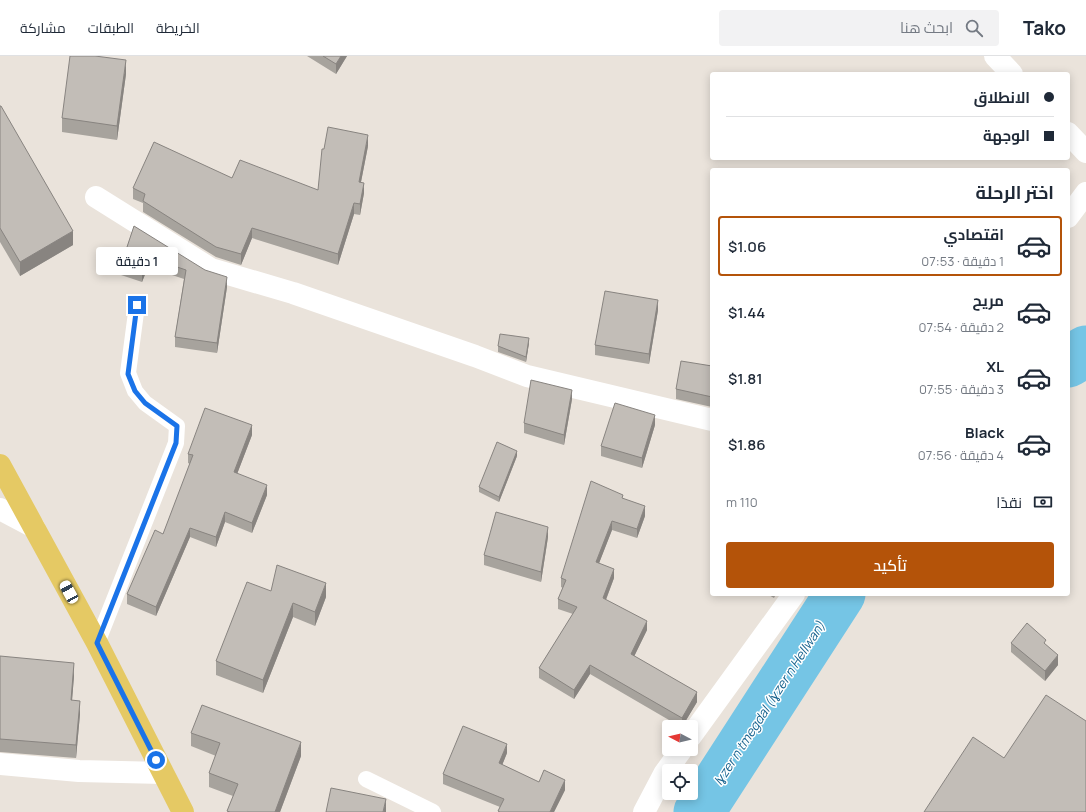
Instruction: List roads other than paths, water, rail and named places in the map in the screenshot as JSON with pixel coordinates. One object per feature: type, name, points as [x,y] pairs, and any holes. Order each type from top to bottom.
[{"type":"main road","points":[[0,464],[97,643],[183,812]]},
{"type":"street","points":[[995,56],[1010,72]]},
{"type":"street","points":[[1070,135],[1086,152]]},
{"type":"street","points":[[1070,214],[1086,193]]},
{"type":"street","points":[[96,197],[211,269],[293,293],[475,356],[527,376],[710,420]]},
{"type":"street","points":[[0,509],[34,527]]},
{"type":"street","points":[[698,726],[793,596]]},
{"type":"street","points":[[644,812],[664,774],[677,756]]},
{"type":"street","points":[[0,764],[79,771],[163,773]]},
{"type":"lane","points":[[97,643],[176,443],[177,426],[145,403],[135,391],[128,374],[137,305]]},
{"type":"lane","points":[[366,779],[433,812]]},
{"type":"waterway","name":"Iɣzer n tmegdal (Iɣzer n Hellwan)","points":[[1070,361],[1086,351]]},
{"type":"waterway","name":"Iɣzer n tmegdal (Iɣzer n Hellwan)","points":[[699,812],[839,596]]}]
